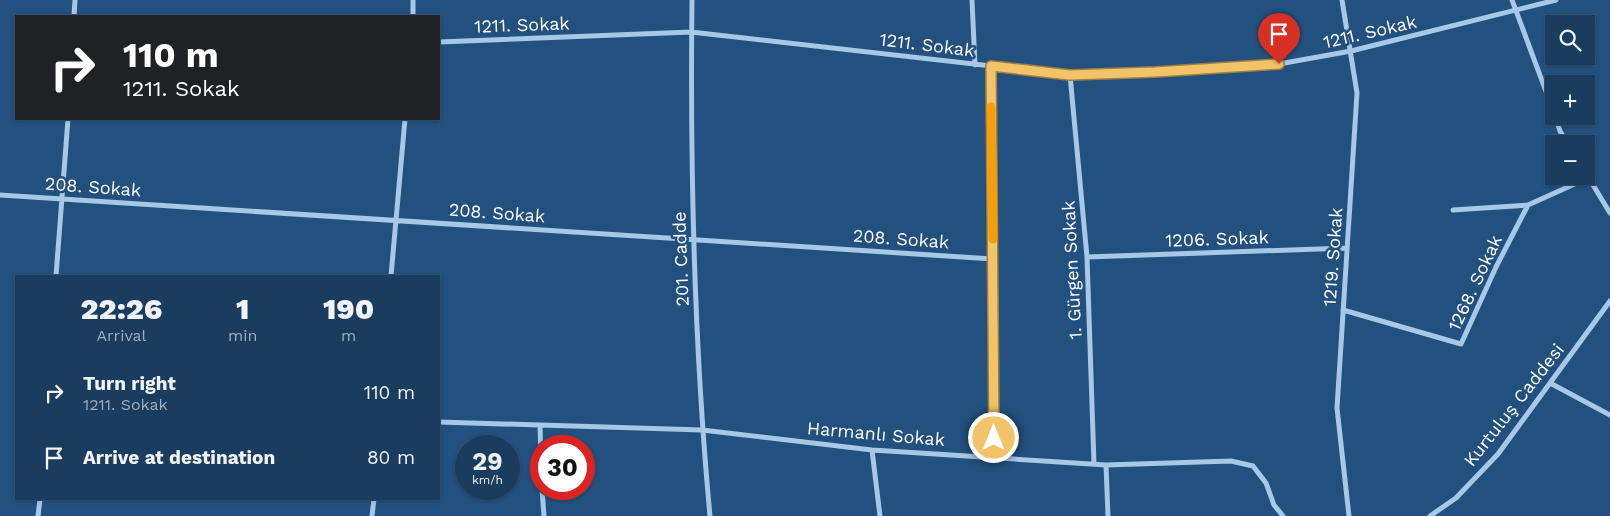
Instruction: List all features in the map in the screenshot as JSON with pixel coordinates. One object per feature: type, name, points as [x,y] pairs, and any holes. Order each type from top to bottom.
[{"type":"street","points":[[74,15],[75,0]]},
{"type":"street","points":[[413,0],[413,15]]},
{"type":"street","name":"201. Cadde","points":[[692,0],[693,239],[702,430],[710,516]]},
{"type":"street","points":[[972,0],[975,65]]},
{"type":"street","name":"1219. Sokak","points":[[1342,0],[1358,93],[1337,408],[1349,516]]},
{"type":"street","points":[[1512,0],[1545,89]]},
{"type":"street","name":"1211. Sokak","points":[[440,42],[691,32],[1070,75],[1155,72],[1279,64],[1351,51],[1556,0]]},
{"type":"street","points":[[991,66],[994,458]]},
{"type":"street","name":"1. Gürgen Sokak","points":[[1070,75],[1087,257],[1094,464]]},
{"type":"street","points":[[56,275],[68,120]]},
{"type":"street","points":[[391,275],[405,120]]},
{"type":"street","name":"1268. Sokak","points":[[1453,210],[1528,205],[1569,185]]},
{"type":"street","points":[[1593,185],[1610,213]]},
{"type":"street","name":"208. Sokak","points":[[0,195],[993,259]]},
{"type":"street","name":"1268. Sokak","points":[[1344,310],[1461,344],[1496,267],[1528,205]]},
{"type":"street","name":"1206. Sokak","points":[[1087,257],[1347,248]]},
{"type":"street","name":"Kurtuluş Caddesi","points":[[1430,516],[1456,498],[1498,454],[1610,301]]},
{"type":"street","points":[[1550,383],[1610,415]]},
{"type":"street","name":"Harmanlı Sokak","points":[[440,422],[702,430],[872,450],[1106,465],[1231,461],[1253,466],[1266,483],[1274,505],[1283,516]]},
{"type":"street","points":[[540,425],[540,435]]},
{"type":"street","points":[[872,450],[880,516]]},
{"type":"street","points":[[1106,465],[1108,516]]},
{"type":"street","points":[[38,516],[40,500]]},
{"type":"street","points":[[372,516],[374,500]]},
{"type":"street","points":[[543,500],[544,516]]},
{"type":"slow traffic","points":[[991,107],[993,239]]},
{"type":"route","points":[[994,438],[991,66],[1070,75],[1279,64]]}]
